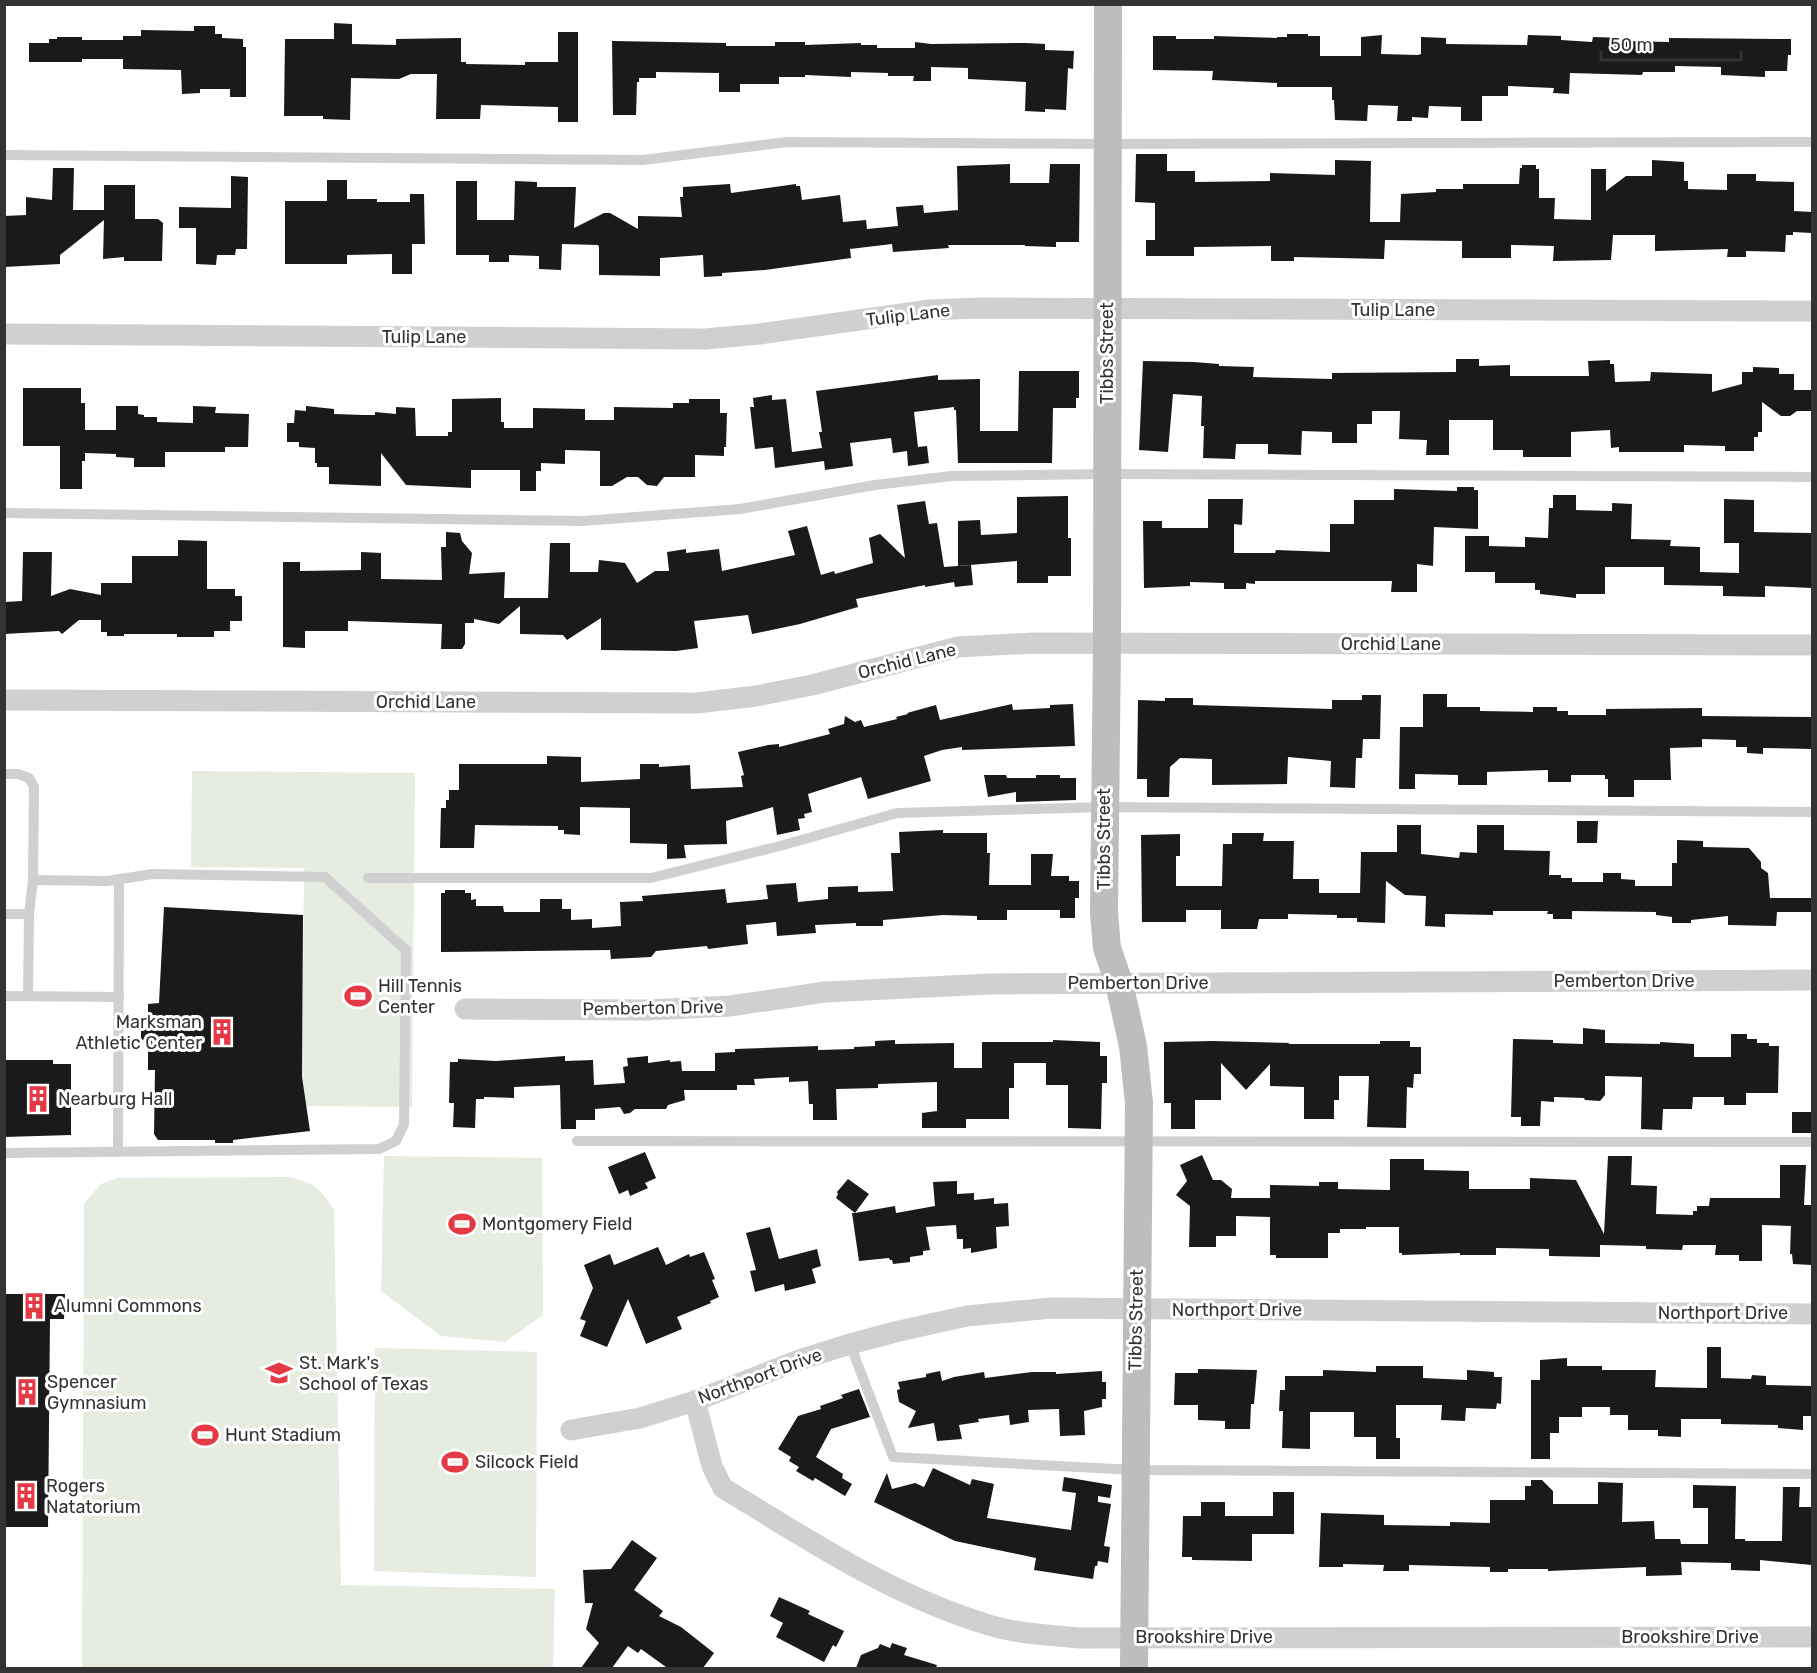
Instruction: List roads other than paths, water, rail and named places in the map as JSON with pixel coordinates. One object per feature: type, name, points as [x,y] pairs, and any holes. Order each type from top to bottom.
[{"type":"street","name":"Tibbs Street","points":[[1108,4],[1107,644],[1104,913],[1107,948],[1119,983],[1133,1046],[1139,1103],[1134,1668]]},
{"type":"street","name":"Tulip Lane","points":[[4,334],[705,339],[760,334],[930,310],[980,308],[1812,311]]},
{"type":"street","name":"Orchid Lane","points":[[4,700],[697,704],[812,685],[958,647],[1033,642],[1812,645]]},
{"type":"street","name":"Pemberton Drive","points":[[465,1009],[672,1009],[730,1006],[825,992],[909,987],[1119,983],[1812,980]]},
{"type":"street","name":"Northport Drive","points":[[571,1430],[640,1418],[695,1401],[799,1360],[850,1344],[967,1316],[1051,1308],[1812,1314]]},
{"type":"street","name":"Brookshire Drive","points":[[695,1401],[712,1466],[723,1488],[874,1579],[935,1607],[991,1626],[1041,1635],[1079,1638],[1812,1637]]},
{"type":"lane","points":[[4,154],[643,160],[787,142],[1108,144],[1812,142]]},
{"type":"lane","points":[[4,513],[583,520],[740,509],[875,485],[951,477],[1107,474],[1812,477]]},
{"type":"lane","points":[[4,774],[18,774],[29,778],[34,787],[28,996]]},
{"type":"lane","points":[[368,878],[651,878],[780,846],[897,813],[1105,807],[1812,812]]},
{"type":"lane","points":[[4,1153],[379,1149],[396,1141],[404,1124],[405,950],[325,877],[153,874],[107,881],[33,880]]},
{"type":"lane","points":[[118,1152],[119,879]]},
{"type":"lane","points":[[4,914],[30,915]]},
{"type":"lane","points":[[4,996],[119,997]]},
{"type":"lane","points":[[576,1141],[1812,1142]]},
{"type":"lane","points":[[850,1344],[893,1457],[1134,1470],[1812,1474]]},
{"type":"place","name":"Hill Tennis Center","points":[[358,996]]},
{"type":"place","name":"Marksman Athletic Center","points":[[222,1032]]},
{"type":"place","name":"Nearburg Hall","points":[[38,1099]]},
{"type":"place","name":"Montgomery Field","points":[[462,1224]]},
{"type":"place","name":"Alumni Commons","points":[[34,1306]]},
{"type":"place","name":"St. Mark's School of Texas","points":[[279,1373]]},
{"type":"place","name":"Spencer Gymnasium","points":[[27,1392]]},
{"type":"place","name":"Hunt Stadium","points":[[205,1435]]},
{"type":"place","name":"Silcock Field","points":[[455,1462]]},
{"type":"place","name":"Rogers Natatorium","points":[[26,1496]]}]
